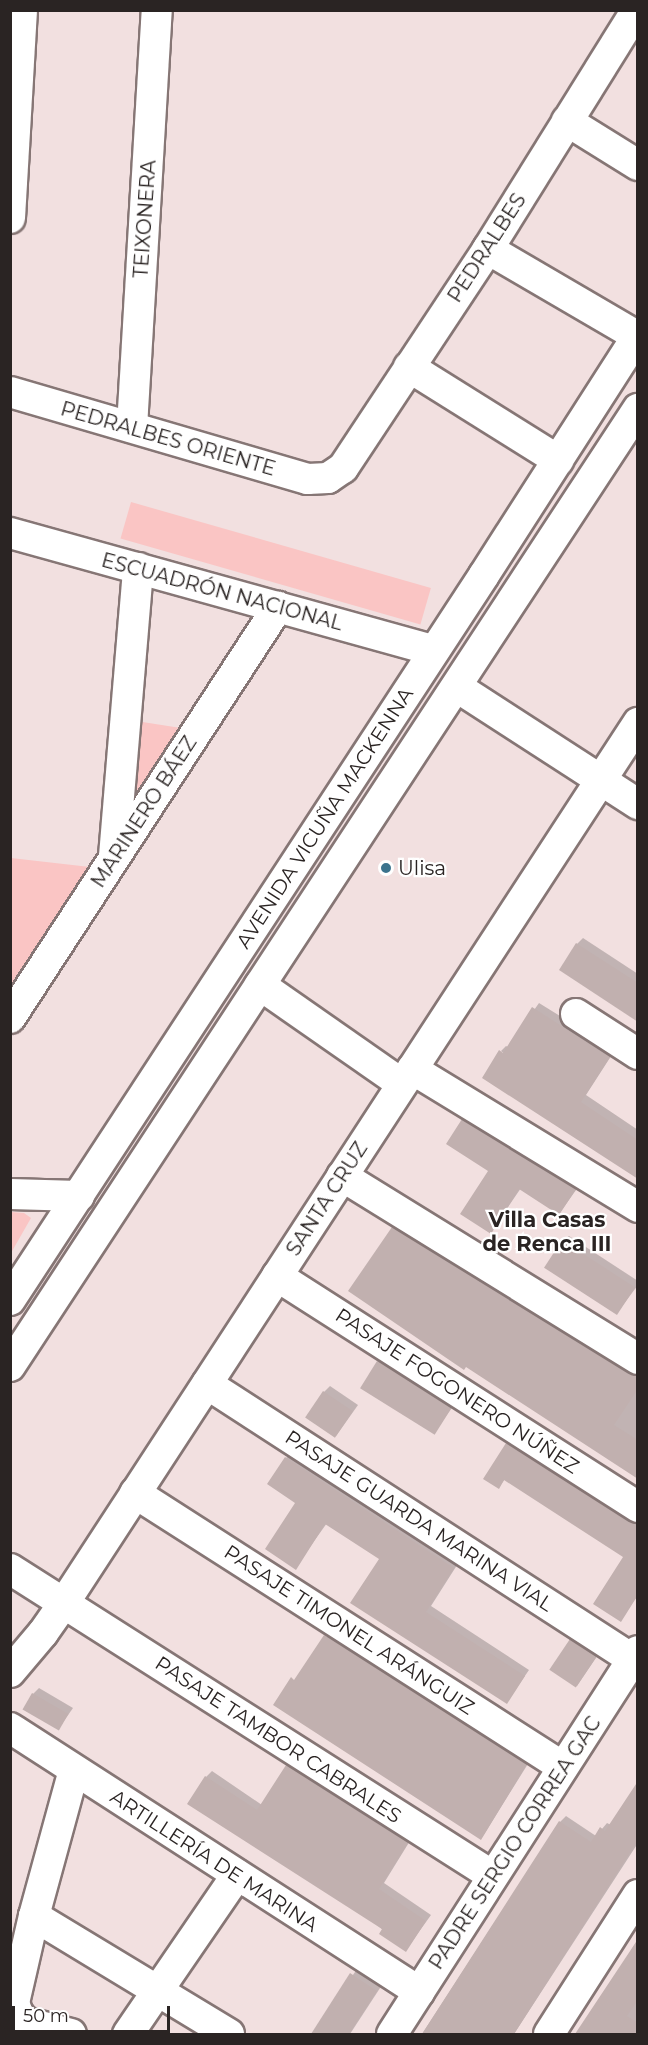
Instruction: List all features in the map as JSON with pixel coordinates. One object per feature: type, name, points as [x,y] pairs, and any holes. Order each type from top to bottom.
[{"type":"street","points":[[10,218],[22,10]]},
{"type":"street","name":"TEIXONERA","points":[[132,427],[158,10]]},
{"type":"street","name":"PEDRALBES","points":[[328,478],[343,468],[488,249],[637,10]]},
{"type":"street","points":[[567,121],[638,165]]},
{"type":"street","points":[[488,249],[637,335]]},
{"type":"street","name":"AVENIDA VICUÑA MACKENNA","points":[[10,1300],[484,574],[637,335]]},
{"type":"street","points":[[409,367],[558,460]]},
{"type":"street","name":"PEDRALBES ORIENTE","points":[[10,392],[17,396],[308,479],[328,478]]},
{"type":"street","points":[[600,394],[636,413]]},
{"type":"street","name":"AVENIDA VICUÑA MACKENNA","points":[[10,1366],[636,413]]},
{"type":"street","name":"ESCUADRÓN NACIONAL","points":[[11,542],[138,568],[433,650]]},
{"type":"street","points":[[114,859],[138,568]]},
{"type":"street","points":[[484,574],[517,595]]},
{"type":"street","name":"MARINERO BÁEZ","points":[[10,1018],[278,607]]},
{"type":"street","points":[[457,687],[638,804]]},
{"type":"street","name":"SANTA CRUZ","points":[[10,1672],[43,1634],[64,1603],[638,723]]},
{"type":"street","points":[[332,807],[362,827]]},
{"type":"street","points":[[260,985],[407,1076],[638,1207]]},
{"type":"street","points":[[576,1014],[638,1054]]},
{"type":"street","points":[[342,1176],[638,1359]]},
{"type":"street","points":[[10,1194],[79,1196]]},
{"type":"street","name":"PASAJE FOGONERO NÚÑEZ","points":[[277,1275],[638,1507]]},
{"type":"street","name":"PASAJE GUARDA MARINA VIAL","points":[[207,1383],[635,1655]]},
{"type":"street","name":"PASAJE TIMONEL ARÁNGUIZ","points":[[135,1493],[563,1767]]},
{"type":"street","name":"PASAJE TAMBOR CABRALES","points":[[10,1569],[493,1876]]},
{"type":"street","name":"PADRE SERGIO CORREA GAC","points":[[392,2034],[635,1655]]},
{"type":"street","name":"ARTILLERÍA DE MARINA","points":[[10,1728],[419,1992]]},
{"type":"street","points":[[71,2034],[31,2024],[14,2016],[15,1998],[34,1916],[74,1770]]},
{"type":"street","points":[[128,2034],[237,1875]]},
{"type":"street","points":[[549,2034],[638,1894]]},
{"type":"street","points":[[34,1916],[229,2034]]},
{"type":"shaded area","points":[[131,502],[431,588],[420,625],[121,539]]},
{"type":"shaded area","points":[[136,721],[181,728],[123,815]]},
{"type":"shaded area","points":[[10,858],[90,867],[11,989]]},
{"type":"shaded area","points":[[11,1212],[24,1213],[31,1218],[11,1253]]},
{"type":"building","points":[[576,943],[638,983],[638,1022],[559,970]]},
{"type":"building","points":[[532,1007],[610,1057],[581,1102],[638,1140],[638,1179],[482,1078],[499,1050],[503,1053]]},
{"type":"building","points":[[462,1119],[576,1189],[559,1215],[519,1189],[491,1234],[460,1214],[488,1171],[446,1144]]},
{"type":"building","points":[[392,1227],[638,1378],[638,1389],[614,1425],[638,1440],[638,1479],[466,1367],[464,1370],[348,1291]]},
{"type":"building","points":[[562,1240],[635,1287],[617,1315],[544,1268]]},
{"type":"building","points":[[377,1361],[452,1408],[435,1435],[360,1388]]},
{"type":"building","points":[[323,1391],[353,1411],[335,1438],[305,1418]]},
{"type":"building","points":[[506,1443],[638,1527],[638,1595],[621,1622],[593,1604],[623,1557],[504,1480],[499,1489],[483,1479]]},
{"type":"building","points":[[285,1457],[454,1568],[426,1612],[525,1676],[507,1704],[350,1603],[379,1559],[325,1524],[296,1570],[265,1549],[295,1503],[267,1484]]},
{"type":"building","points":[[324,1635],[527,1764],[481,1840],[273,1705],[291,1677],[294,1680]]},
{"type":"building","points":[[570,1639],[597,1657],[576,1688],[549,1670]]},
{"type":"building","points":[[32,1693],[68,1714],[59,1730],[22,1709]]},
{"type":"building","points":[[286,1765],[408,1843],[379,1889],[426,1921],[406,1952],[379,1934],[382,1929],[187,1804],[205,1776],[257,1810]]},
{"type":"building","points":[[638,1781],[638,1840],[514,2034],[422,2034],[559,1821],[591,1842],[600,1827],[605,1831]]},
{"type":"building","points":[[638,1939],[638,2000],[627,2016],[638,2023],[638,2034],[575,2034]]},
{"type":"building","points":[[350,1973],[377,1991],[349,2034],[311,2034]]},
{"type":"place","name":"Ulisa","points":[[386,868]]},
{"type":"district","name":"Villa Casas de Renca III","points":[[547,1232]]}]
